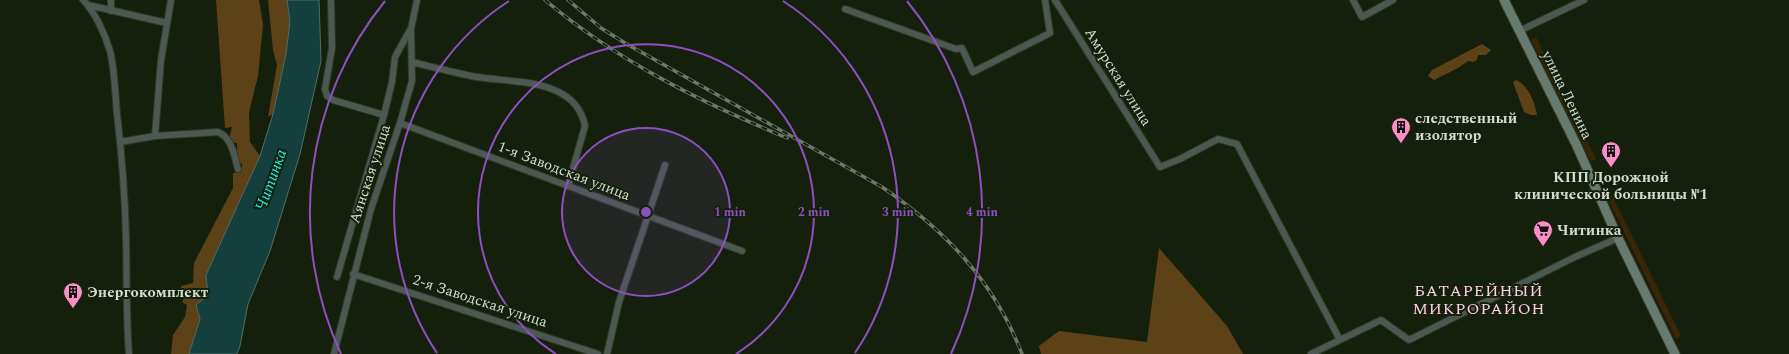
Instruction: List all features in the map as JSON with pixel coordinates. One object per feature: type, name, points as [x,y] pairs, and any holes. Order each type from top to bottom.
[{"type":"main road","name":"улица Ленина","points":[[1504,0],[1576,144],[1618,238],[1676,354]]},
{"type":"street","points":[[83,0],[88,5],[99,24],[110,51],[123,168],[126,237],[126,323],[129,354]]},
{"type":"street","points":[[110,0],[111,11]]},
{"type":"street","points":[[155,136],[161,60],[171,0]]},
{"type":"street","points":[[331,0],[332,48],[325,89],[327,96],[333,100],[384,115]]},
{"type":"street","name":"Аянская улица","points":[[334,354],[371,209],[400,123],[412,81],[411,29],[417,0]]},
{"type":"street","points":[[845,9],[956,49],[962,48],[973,72],[1050,33],[1046,0]]},
{"type":"street","name":"Амурская улица","points":[[1055,0],[1160,167],[1180,159],[1218,139],[1237,144],[1340,340]]},
{"type":"street","points":[[1353,0],[1362,17],[1393,0]]},
{"type":"street","points":[[1520,31],[1584,0]]},
{"type":"street","points":[[88,5],[167,23]]},
{"type":"street","points":[[337,277],[384,115],[396,57],[411,29]]},
{"type":"street","points":[[412,62],[460,74],[537,84],[562,93],[574,104],[583,116],[585,126],[568,186]]},
{"type":"street","name":"1-я Заводская улица","points":[[400,123],[742,251]]},
{"type":"street","points":[[120,142],[155,136],[218,132],[225,135],[231,146],[238,169]]},
{"type":"street","points":[[607,354],[619,302],[665,165]]},
{"type":"street","points":[[1310,354],[1381,320],[1409,340],[1575,257],[1618,238]]},
{"type":"street","name":"2-я Заводская улица","points":[[354,274],[598,354]]},
{"type":"shaded area","points":[[216,0],[259,0],[263,25],[258,76],[249,112],[250,142],[260,156],[206,275],[208,295],[196,306],[200,319],[189,354],[171,354],[173,335],[185,317],[187,305],[182,302],[187,292],[180,293],[181,286],[193,283],[194,263],[233,188],[233,173],[242,171],[242,164],[237,160],[237,143],[228,142],[232,127],[225,128]]},
{"type":"shaded area","points":[[268,0],[287,0],[290,21],[286,54],[273,114],[268,117],[277,65],[273,50]]},
{"type":"shaded area","points":[[1536,37],[1596,159],[1591,161],[1531,40]]},
{"type":"shaded area","points":[[1482,44],[1491,50],[1486,55],[1478,55],[1477,60],[1473,62],[1468,61],[1458,68],[1434,80],[1428,76],[1432,70]]},
{"type":"shaded area","points":[[1516,80],[1524,86],[1530,94],[1535,105],[1537,115],[1531,115],[1524,112],[1513,82]]},
{"type":"shaded area","points":[[1612,195],[1681,336],[1676,339],[1607,197]]},
{"type":"shaded area","points":[[1159,248],[1227,326],[1243,354],[1041,354],[1039,346],[1059,331],[1147,342]]},
{"type":"water","name":"Читинка","points":[[287,0],[319,0],[321,61],[300,154],[270,251],[248,304],[240,346],[237,354],[189,354],[200,319],[196,305],[208,295],[206,275],[260,156],[273,114],[286,54],[290,21]]},
{"type":"railway","points":[[545,0],[601,42],[631,61],[692,95],[787,138]]},
{"type":"railway","points":[[568,0],[601,28],[625,43],[882,187],[927,221],[947,239],[982,280],[1011,328],[1022,354]]},
{"type":"place","name":"следственный изолятор","points":[[1401,144]]},
{"type":"place","name":"КПП Дорожной клинической больницы №1","points":[[1611,168]]},
{"type":"place","name":"Читинка","points":[[1543,247]]},
{"type":"place","name":"Энергокомплект","points":[[73,309]]},
{"type":"district","name":"БАТАРЕЙНЫЙ МИКРОРАЙОН","points":[[1479,300]]}]
